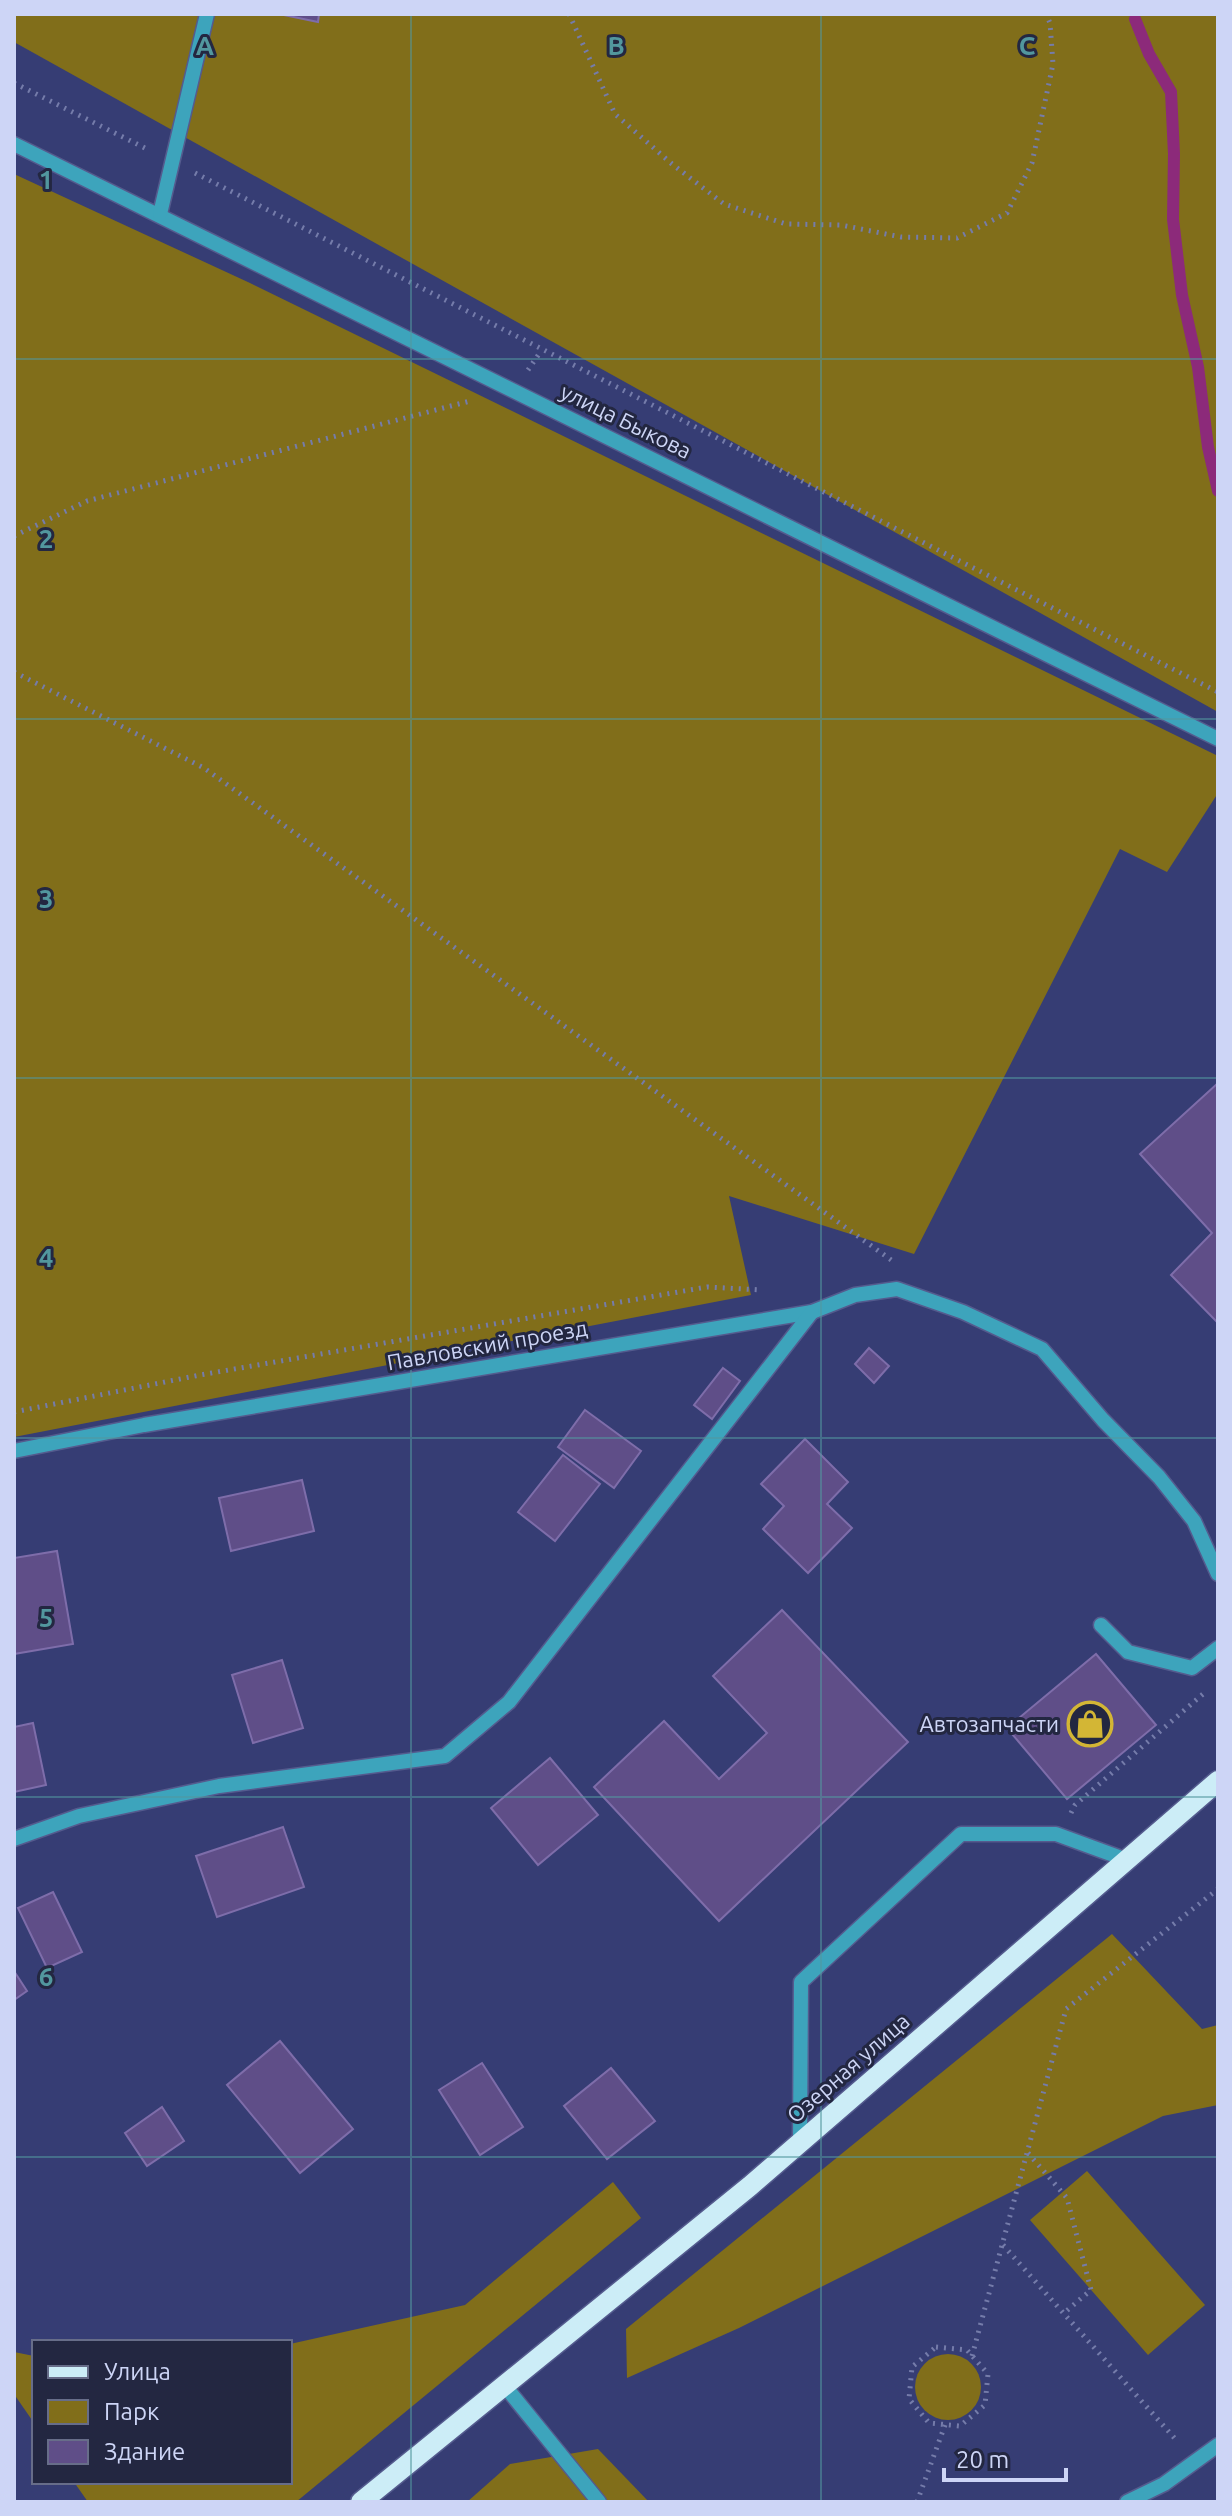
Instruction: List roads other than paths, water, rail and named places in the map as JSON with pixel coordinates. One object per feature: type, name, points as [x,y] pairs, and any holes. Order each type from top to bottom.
[{"type":"main road","name":"Озерная улица","points":[[361,2502],[750,2186],[1218,1781]]},
{"type":"street","points":[[160,214],[207,14]]},
{"type":"street","name":"улица Быкова","points":[[14,144],[1218,739]]},
{"type":"street","name":"Павловский проезд","points":[[14,1451],[144,1425],[812,1312],[855,1295],[897,1289],[963,1312],[1042,1349],[1103,1420],[1159,1477],[1194,1521],[1218,1574]]},
{"type":"street","points":[[14,1839],[79,1816],[219,1786],[445,1756],[509,1702],[812,1312]]},
{"type":"street","points":[[1101,1625],[1128,1652],[1192,1668],[1218,1648]]},
{"type":"street","points":[[800,2142],[801,1982],[961,1834],[1061,1836],[1127,1860]]},
{"type":"street","points":[[504,2385],[599,2502]]},
{"type":"street","points":[[1127,2502],[1164,2484],[1218,2445]]},
{"type":"waterway","points":[[1135,19],[1149,54],[1171,92],[1173,219],[1182,295],[1198,367],[1208,447],[1218,491]]},
{"type":"place","name":"Автозапчасти","points":[[1090,1724]]}]
